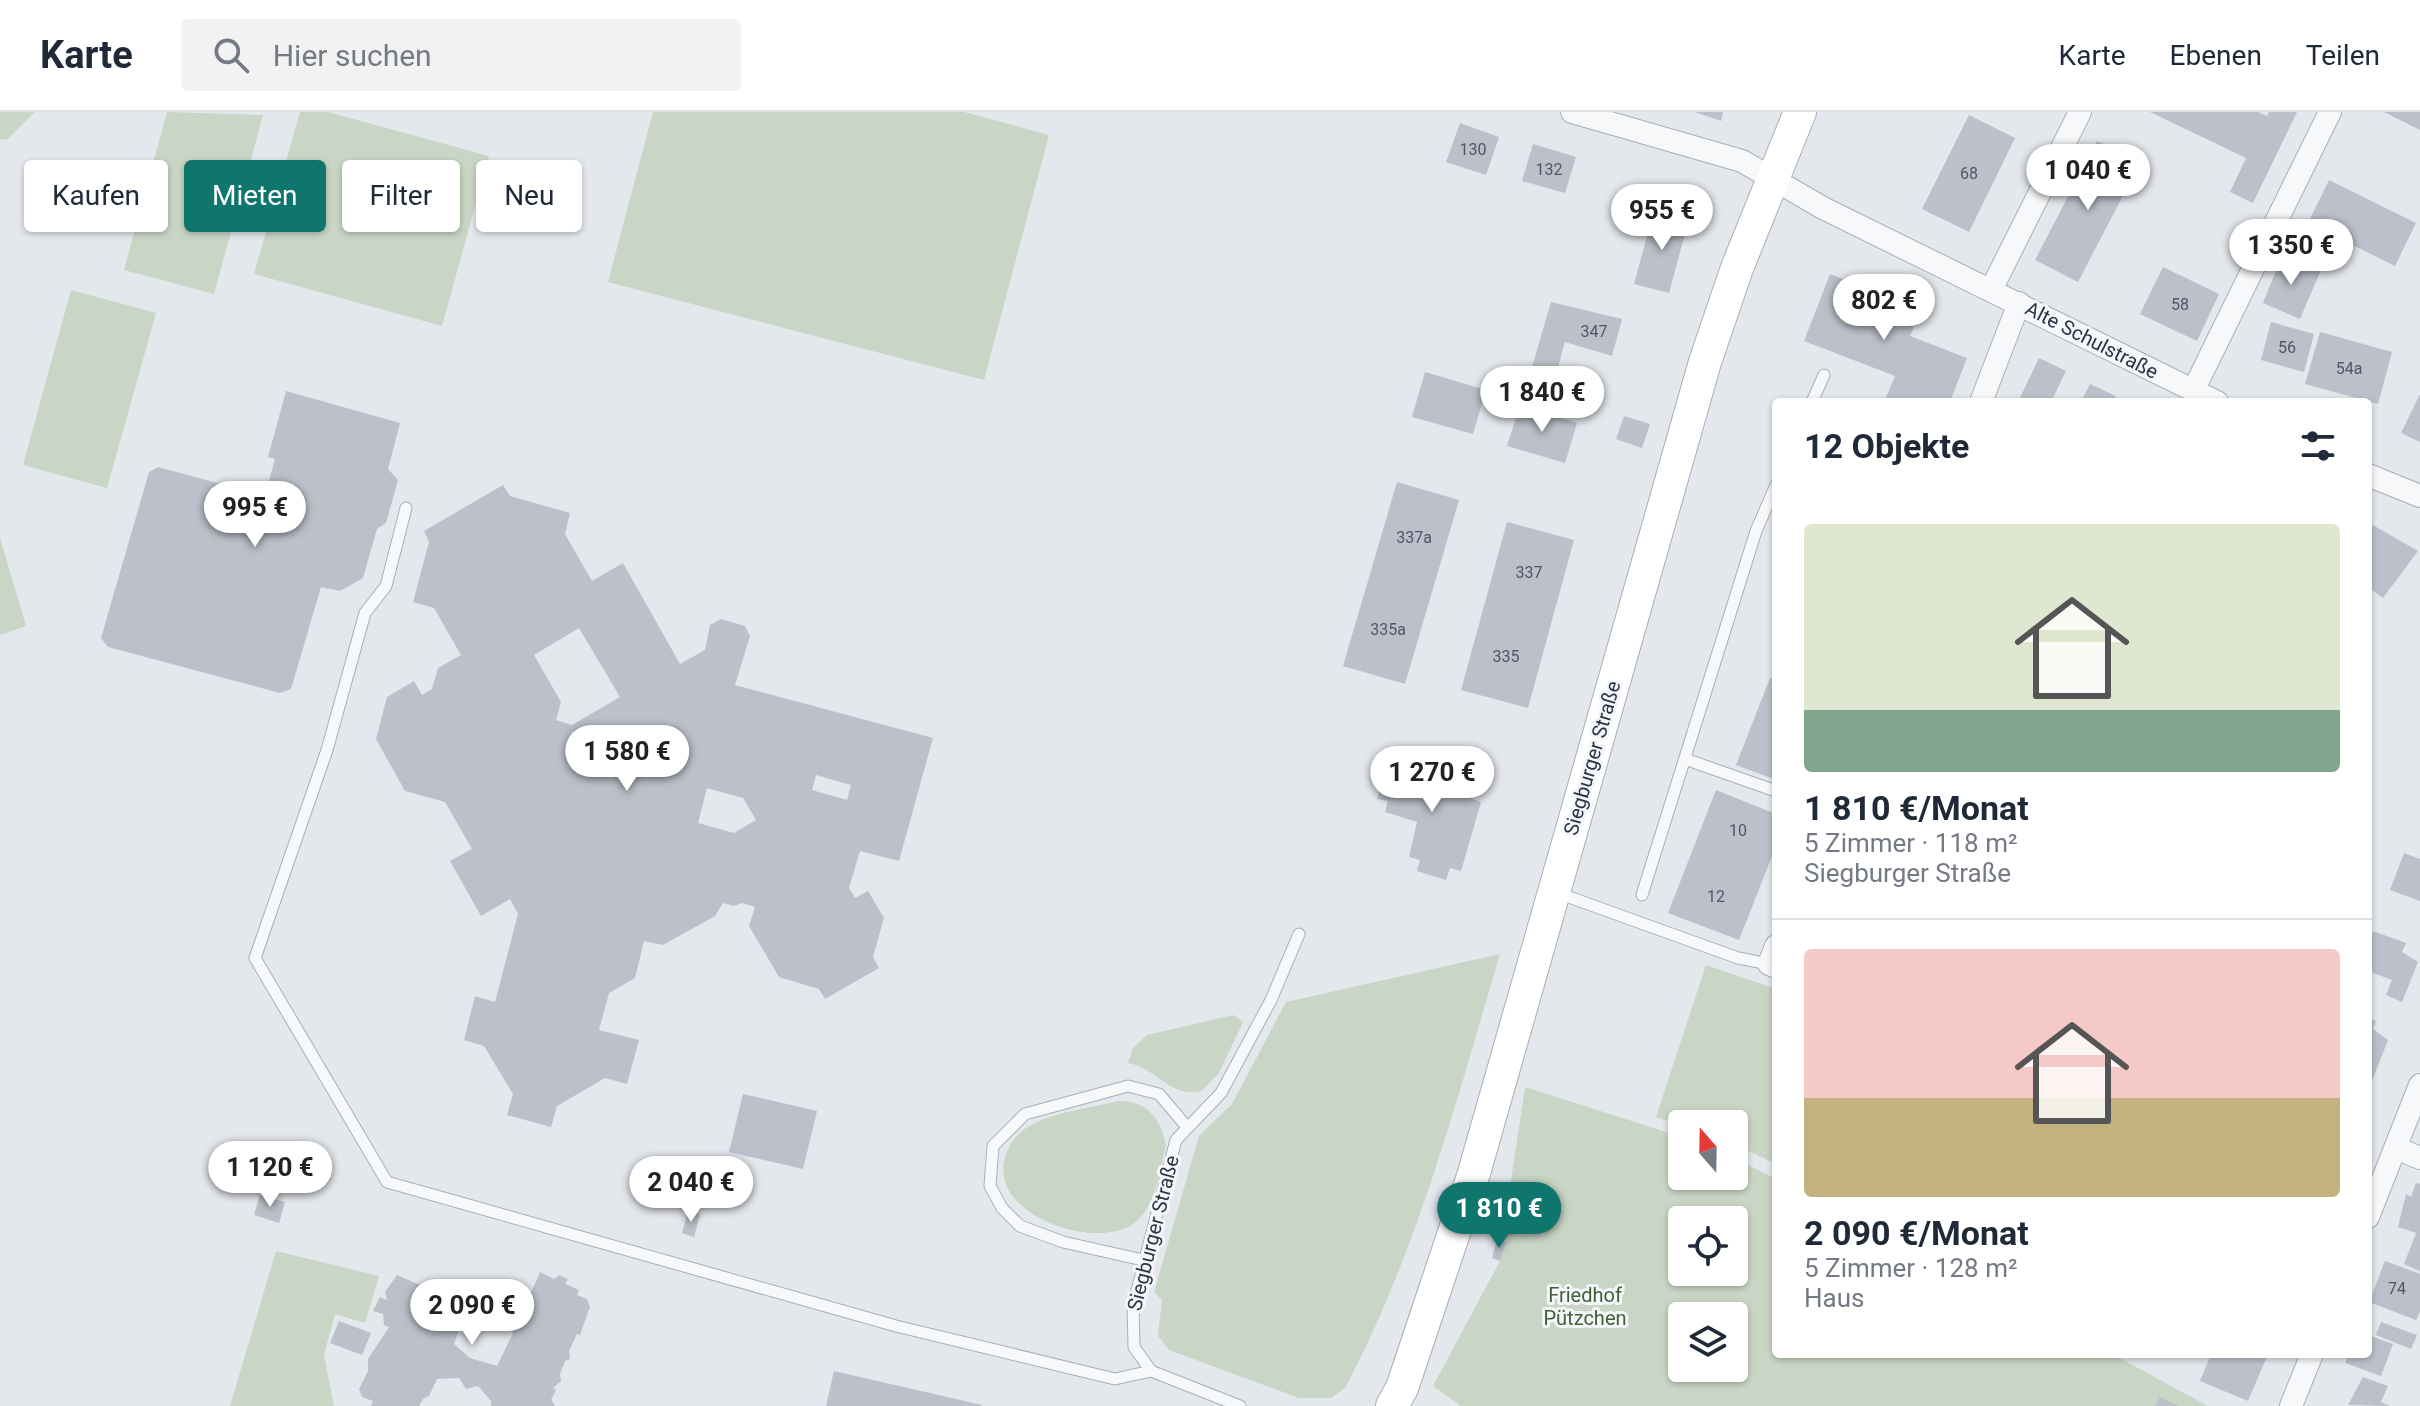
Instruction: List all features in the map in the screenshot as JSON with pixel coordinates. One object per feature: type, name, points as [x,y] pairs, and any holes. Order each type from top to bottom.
[{"type":"main road","name":"Siegburger Straße","points":[[1392,1406],[1402,1388],[1474,1173],[1705,362],[1800,112]]},
{"type":"street","name":"Alte Schulstraße","points":[[1572,112],[1742,161],[1823,208],[2208,398]]},
{"type":"street","points":[[1991,290],[2080,112]]},
{"type":"street","points":[[2193,391],[2330,112]]},
{"type":"street","points":[[1983,398],[2019,303]]},
{"type":"street","points":[[2372,477],[2420,496]]},
{"type":"street","points":[[2372,1207],[2420,1085]]},
{"type":"street","points":[[2396,1148],[2420,1158]]},
{"type":"street","points":[[2291,1406],[2310,1358]]},
{"type":"lane","points":[[1814,398],[1824,375]]},
{"type":"lane","points":[[1642,895],[1756,531],[1772,494]]},
{"type":"lane","points":[[406,508],[386,586],[365,613],[327,750],[255,958],[387,1182],[896,1326],[1115,1379],[1151,1371],[1240,1406]]},
{"type":"lane","points":[[1685,759],[1772,790]]},
{"type":"lane","points":[[1554,892],[1738,958],[1772,959]]},
{"type":"lane","name":"Siegburger Straße","points":[[1151,1371],[1134,1347],[1132,1323],[1143,1260],[1176,1140],[1221,1093],[1271,1000],[1299,934]]},
{"type":"lane","points":[[1143,1260],[1063,1242],[1020,1226],[1002,1208],[990,1186],[993,1146],[1025,1114],[1128,1086],[1159,1094],[1187,1127]]},
{"type":"green space","points":[[0,112],[35,112],[7,140],[0,139]]},
{"type":"green space","points":[[167,112],[263,115],[251,160],[184,160],[184,232],[231,232],[214,294],[124,270],[134,232],[168,232],[168,160],[154,160]]},
{"type":"green space","points":[[300,112],[328,112],[489,156],[488,160],[476,160],[476,203],[442,326],[254,274],[266,232],[326,232],[326,160],[286,160]]},
{"type":"green space","points":[[653,112],[964,112],[1049,135],[984,380],[608,282]]},
{"type":"green space","points":[[71,290],[156,313],[107,488],[23,465]]},
{"type":"green space","points":[[0,538],[26,626],[0,635]]},
{"type":"green space","points":[[1500,954],[1415,1229],[1371,1336],[1345,1388],[1331,1398],[1299,1398],[1169,1350],[1158,1336],[1162,1300],[1154,1292],[1199,1136],[1232,1104],[1286,1002]]},
{"type":"green space","points":[[1706,965],[1772,988],[1772,1162],[1748,1151],[1748,1110],[1668,1110],[1668,1121],[1656,1117]]},
{"type":"green space","points":[[1233,1015],[1243,1022],[1219,1073],[1202,1091],[1181,1091],[1128,1063],[1133,1048],[1147,1035]]},
{"type":"green space","name":"Friedhof Pützchen","points":[[1525,1087],[1668,1133],[1668,1190],[1748,1190],[1748,1165],[1772,1177],[1772,1358],[2119,1358],[2208,1406],[1461,1406],[1433,1386],[1500,1261],[1506,1242],[1502,1240]]},
{"type":"green space","points":[[1118,1101],[1137,1104],[1151,1113],[1161,1128],[1166,1146],[1156,1188],[1141,1217],[1116,1231],[1094,1233],[1047,1222],[1027,1210],[1012,1194],[1004,1176],[1006,1154],[1014,1140],[1026,1128],[1045,1119]]},
{"type":"green space","points":[[276,1251],[379,1276],[365,1323],[335,1314],[324,1355],[334,1406],[230,1406]]},
{"type":"building","points":[[1695,112],[1723,112],[1721,121]]},
{"type":"building","points":[[2150,112],[2258,112],[2267,116],[2269,112],[2297,112],[2253,203],[2230,192],[2246,158]]},
{"type":"building","points":[[2384,112],[2420,112],[2420,130]]},
{"type":"building","points":[[1969,115],[2015,138],[1969,232],[1922,209]]},
{"type":"building","points":[[1460,123],[1499,137],[1486,175],[1446,162]]},
{"type":"building","points":[[2097,141],[2140,163],[2078,282],[2035,260]]},
{"type":"building","points":[[1533,144],[1576,157],[1565,193],[1522,181]]},
{"type":"building","points":[[2329,180],[2416,223],[2395,266],[2308,223]]},
{"type":"building","points":[[1654,210],[1689,219],[1669,293],[1634,284]]},
{"type":"building","points":[[2282,256],[2320,272],[2300,319],[2263,303]]},
{"type":"building","points":[[2163,267],[2219,294],[2197,341],[2140,314]]},
{"type":"building","points":[[1830,274],[1921,309],[1910,336],[1967,358],[1952,398],[1886,398],[1895,376],[1804,341]]},
{"type":"building","points":[[1551,302],[1622,319],[1612,356],[1565,342],[1551,392],[1523,384],[1528,366],[1532,367]]},
{"type":"building","points":[[2271,322],[2314,334],[2304,372],[2261,360]]},
{"type":"building","points":[[2320,332],[2392,352],[2378,404],[2372,402],[2372,398],[2356,398],[2305,384]]},
{"type":"building","points":[[2039,358],[2066,371],[2053,398],[2020,398]]},
{"type":"building","points":[[1425,372],[1486,390],[1473,434],[1412,417]]},
{"type":"building","points":[[2090,384],[2116,396],[2115,398],[2083,398]]},
{"type":"building","points":[[286,391],[400,423],[388,469],[398,480],[386,523],[377,529],[363,578],[340,591],[321,587],[291,689],[280,693],[108,647],[101,638],[149,472],[158,467],[265,496],[275,459],[268,457]]},
{"type":"building","points":[[2420,394],[2420,442],[2401,433]]},
{"type":"building","points":[[1520,405],[1577,423],[1565,463],[1507,446]]},
{"type":"building","points":[[1624,416],[1650,424],[1642,448],[1616,439]]},
{"type":"building","points":[[1397,482],[1459,500],[1405,684],[1343,666]]},
{"type":"building","points":[[503,485],[510,496],[570,513],[565,534],[592,581],[623,563],[680,664],[705,650],[710,625],[721,619],[745,626],[750,636],[735,685],[933,738],[899,861],[860,851],[849,888],[855,898],[868,891],[884,918],[873,957],[879,968],[825,999],[819,989],[779,977],[749,926],[755,907],[723,903],[715,916],[663,945],[644,941],[635,978],[609,993],[599,1030],[639,1040],[627,1084],[605,1078],[557,1106],[551,1127],[507,1115],[513,1094],[484,1046],[464,1040],[475,996],[495,1002],[518,914],[510,899],[481,916],[450,861],[472,849],[445,802],[405,791],[376,739],[387,697],[414,681],[422,695],[432,689],[438,668],[461,655],[434,608],[413,602],[429,542],[424,531]],"holes":[[[579,628],[620,697],[572,725],[556,720],[561,702],[534,655]],[[816,775],[851,785],[847,800],[812,790]],[[707,788],[743,798],[756,820],[734,833],[698,823]]]},
{"type":"building","points":[[1507,522],[1574,540],[1528,708],[1461,690]]},
{"type":"building","points":[[2372,525],[2418,551],[2383,598],[2372,590]]},
{"type":"building","points":[[1770,678],[1772,679],[1772,778],[1736,765]]},
{"type":"building","points":[[1400,759],[1468,779],[1466,787],[1473,799],[1481,802],[1461,871],[1450,868],[1446,880],[1417,871],[1420,860],[1409,857],[1417,822],[1385,812],[1388,801],[1377,799],[1386,768],[1396,771]]},
{"type":"building","points":[[1716,790],[1772,812],[1772,856],[1739,940],[1668,913]]},
{"type":"building","points":[[2404,853],[2420,859],[2420,901],[2390,890]]},
{"type":"building","points":[[2373,931],[2406,943],[2402,952],[2418,962],[2402,1002],[2386,995],[2392,980],[2372,972]]},
{"type":"building","points":[[2372,1020],[2376,1021],[2373,1029],[2388,1040],[2372,1081]]},
{"type":"building","points":[[743,1094],[817,1111],[803,1169],[729,1152]]},
{"type":"building","points":[[2416,1183],[2420,1184],[2420,1271],[2404,1264],[2416,1233],[2398,1227],[2406,1194],[2411,1197]]},
{"type":"building","points":[[260,1195],[285,1202],[279,1223],[254,1215]]},
{"type":"building","points":[[688,1211],[700,1214],[694,1237],[682,1233]]},
{"type":"building","points":[[1497,1239],[1506,1242],[1500,1261],[1492,1258]]},
{"type":"building","points":[[2385,1261],[2420,1274],[2420,1311],[2416,1320],[2372,1303],[2372,1294]]},
{"type":"building","points":[[540,1272],[554,1279],[559,1275],[568,1279],[565,1284],[579,1290],[577,1295],[587,1299],[590,1307],[580,1335],[577,1334],[569,1351],[570,1359],[565,1361],[561,1381],[553,1388],[556,1390],[551,1400],[555,1406],[491,1406],[491,1401],[478,1386],[466,1389],[459,1378],[437,1379],[429,1396],[419,1406],[371,1406],[373,1401],[362,1397],[359,1389],[368,1371],[368,1359],[389,1327],[384,1325],[383,1314],[373,1311],[380,1297],[387,1300],[385,1292],[397,1275],[422,1286],[432,1284],[435,1296],[457,1306],[462,1321],[454,1344],[470,1358],[497,1366],[513,1333],[511,1326],[517,1325]]},
{"type":"building","points":[[339,1321],[371,1333],[362,1355],[330,1343]]},
{"type":"building","points":[[2381,1322],[2417,1335],[2411,1349],[2376,1335]]},
{"type":"building","points":[[2372,1336],[2393,1344],[2381,1376],[2345,1363],[2347,1358],[2372,1358]]},
{"type":"building","points":[[2209,1358],[2266,1358],[2248,1401],[2200,1381]]},
{"type":"building","points":[[834,1371],[982,1405],[826,1406]]},
{"type":"building","points":[[2363,1377],[2388,1386],[2381,1402],[2390,1406],[2348,1405]]},
{"type":"building","points":[[2160,1397],[2178,1406],[2155,1406]]}]
